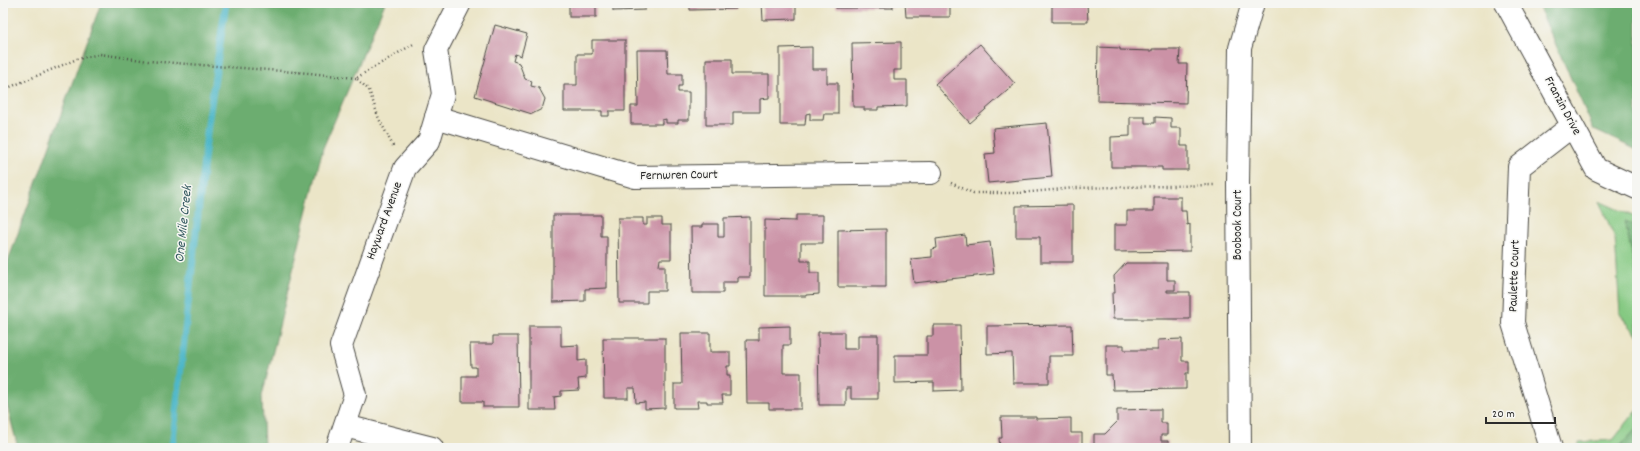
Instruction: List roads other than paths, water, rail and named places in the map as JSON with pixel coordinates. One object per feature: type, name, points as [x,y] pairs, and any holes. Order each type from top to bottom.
[{"type":"street","name":"Hayward Avenue","points":[[337,448],[355,395],[341,346],[404,168],[429,140],[443,94],[436,50],[460,3]]},
{"type":"street","name":"Boobook Court","points":[[1240,448],[1238,184],[1240,48],[1253,3]]},
{"type":"street","name":"Franzin Drive","points":[[1506,3],[1596,169],[1637,188]]},
{"type":"street","name":"Fernwren Court","points":[[436,117],[635,177],[931,173]]},
{"type":"street","name":"Paulette Court","points":[[1551,448],[1513,323],[1519,166],[1572,126]]},
{"type":"street","points":[[345,426],[432,448]]},
{"type":"waterway","name":"One Mile Creek","points":[[172,448],[208,124],[226,3]]}]
